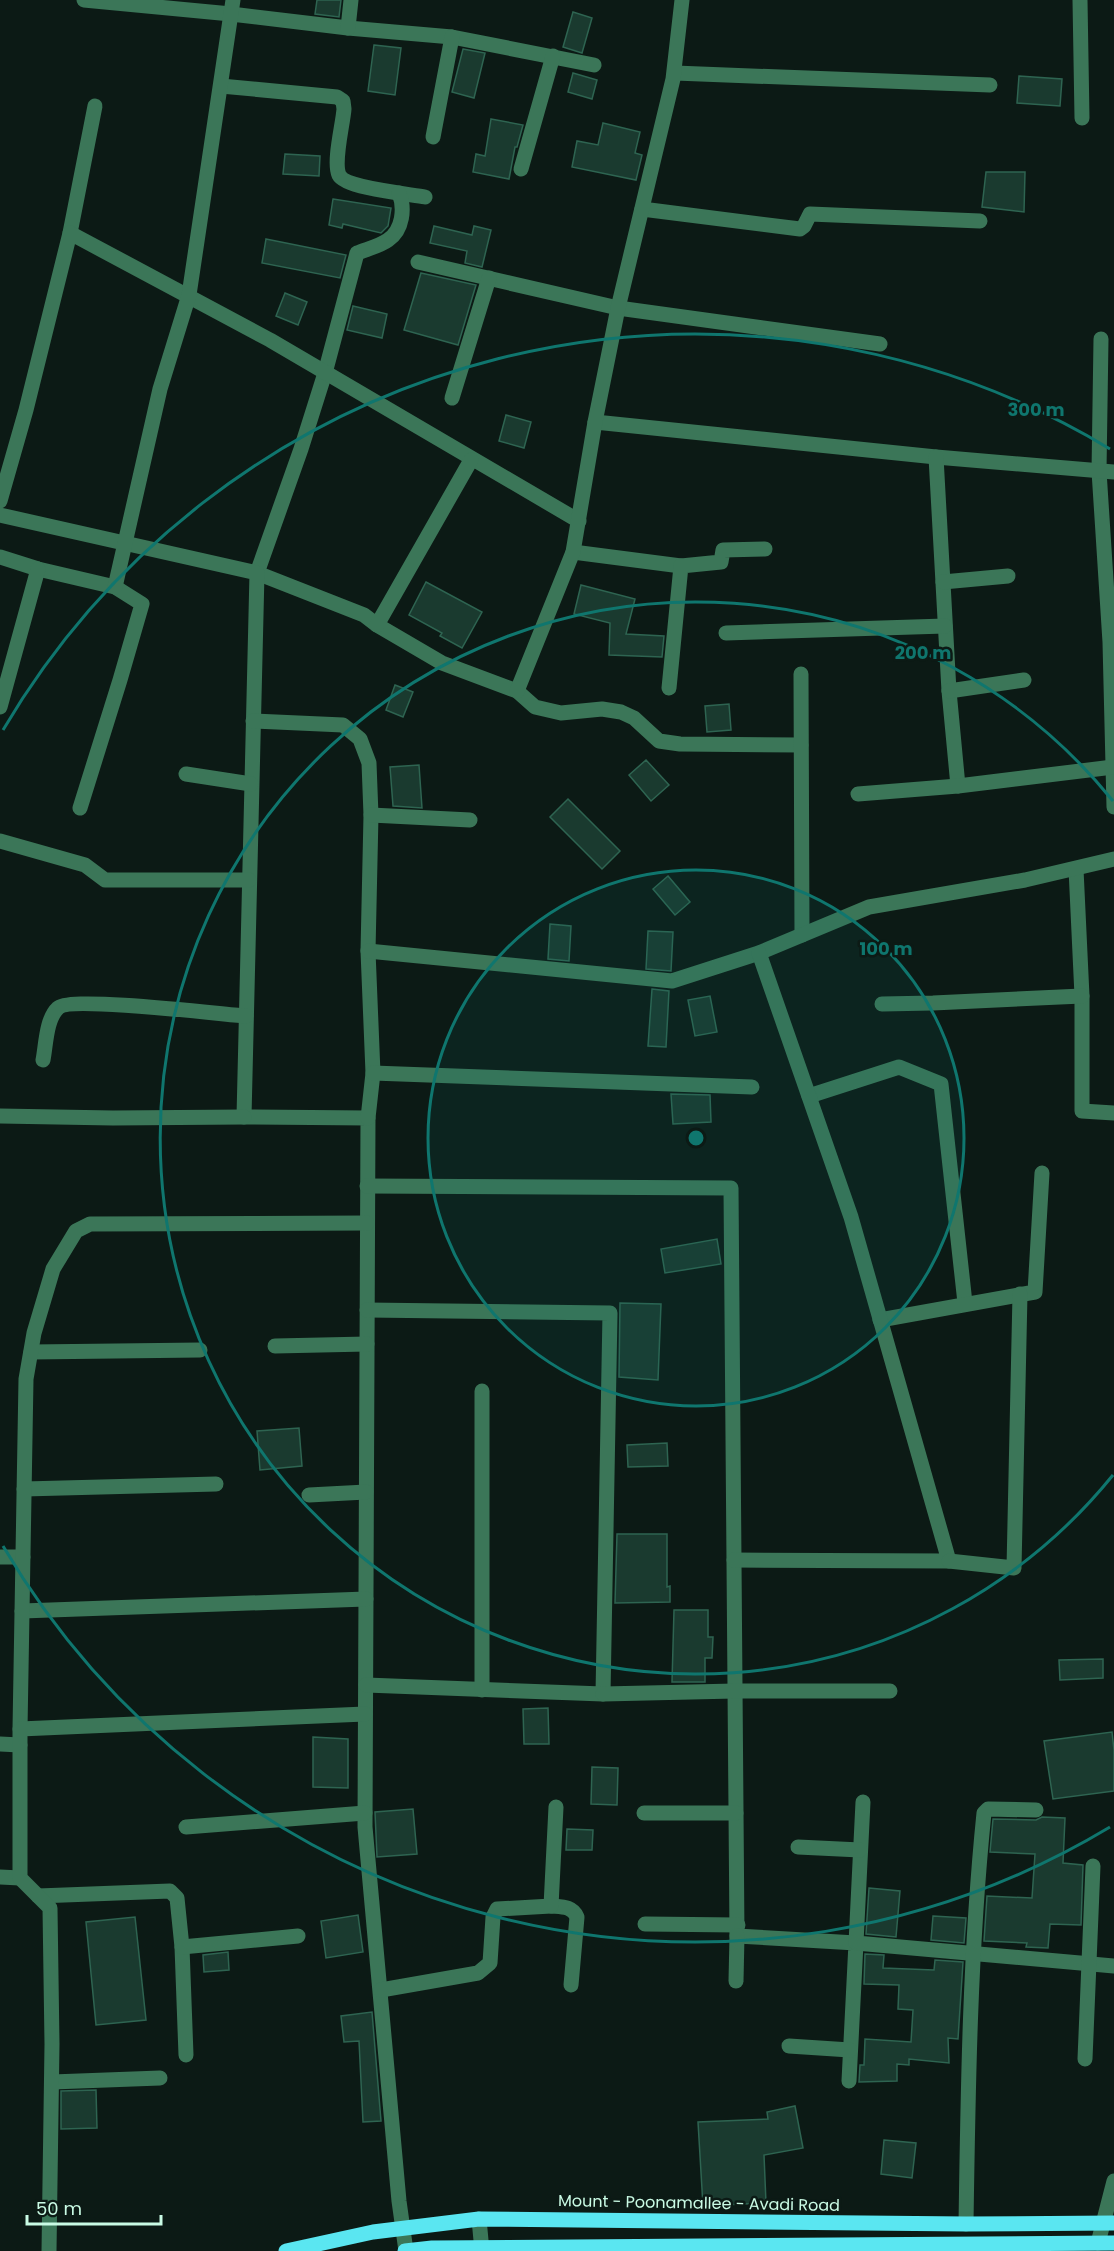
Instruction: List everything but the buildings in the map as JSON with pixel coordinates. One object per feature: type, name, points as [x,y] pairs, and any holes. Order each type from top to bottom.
[{"type":"main road","name":"Mount - Poonamallee - Avadi Road","points":[[285,2251],[403,2227],[480,2219],[966,2224],[1108,2223]]},
{"type":"main road","points":[[406,2251],[432,2248],[1114,2243]]},
{"type":"street","points":[[84,0],[232,7],[348,28],[452,37],[594,65]]},
{"type":"street","points":[[348,28],[351,0]]},
{"type":"street","points":[[517,691],[573,552],[595,422],[618,308],[675,73],[682,0]]},
{"type":"street","points":[[1080,0],[1082,118]]},
{"type":"street","points":[[115,587],[159,389],[189,295],[232,7]]},
{"type":"street","points":[[434,136],[452,37]]},
{"type":"street","points":[[521,169],[553,56]]},
{"type":"street","points":[[675,73],[990,85]]},
{"type":"street","points":[[221,86],[337,97],[343,101],[344,109],[338,163],[338,174],[343,180],[356,185],[425,197]]},
{"type":"street","points":[[0,501],[26,410],[70,233],[95,106]]},
{"type":"street","points":[[244,1117],[257,573],[325,373],[357,253],[389,240],[400,226],[403,204],[399,193]]},
{"type":"street","points":[[642,209],[800,229],[810,214],[980,221]]},
{"type":"street","points":[[70,233],[189,295],[579,521]]},
{"type":"street","points":[[418,262],[618,308],[880,344]]},
{"type":"street","points":[[452,398],[489,278]]},
{"type":"street","points":[[1101,339],[1107,471],[1114,807]]},
{"type":"street","points":[[595,422],[936,458],[1107,471]]},
{"type":"street","points":[[936,458],[949,691],[958,786]]},
{"type":"street","points":[[377,625],[471,460]]},
{"type":"street","points":[[0,515],[257,573],[364,615],[442,663],[517,691],[535,707],[561,713],[602,709],[621,712],[634,718],[659,741],[680,744],[801,746]]},
{"type":"street","points":[[573,552],[681,566],[721,562],[723,550],[765,549]]},
{"type":"street","points":[[0,557],[38,569],[115,587],[141,604],[80,808]]},
{"type":"street","points":[[669,688],[681,566]]},
{"type":"street","points":[[0,707],[38,569]]},
{"type":"street","points":[[943,582],[1008,576]]},
{"type":"street","points":[[726,633],[945,626]]},
{"type":"street","points":[[801,675],[802,935]]},
{"type":"street","points":[[949,691],[1024,680]]},
{"type":"street","points":[[253,721],[343,725],[360,739],[369,764],[368,951],[373,1073],[368,1118],[365,1813],[406,2251]]},
{"type":"street","points":[[858,794],[958,786],[1113,767]]},
{"type":"street","points":[[186,774],[251,784]]},
{"type":"street","points":[[370,815],[470,820]]},
{"type":"street","points":[[0,841],[85,865],[105,880],[249,880]]},
{"type":"street","points":[[368,951],[672,981],[759,953],[869,907],[1076,869],[1114,859]]},
{"type":"street","points":[[1076,869],[1082,996],[1082,1111],[1114,1113]]},
{"type":"street","points":[[759,953],[851,1217],[949,1561]]},
{"type":"street","points":[[882,1004],[933,1004],[1082,996]]},
{"type":"street","points":[[43,1060],[52,1017],[63,1004],[92,1004],[246,1016]]},
{"type":"street","points":[[809,1096],[899,1067],[941,1084],[965,1303]]},
{"type":"street","points":[[373,1073],[752,1087]]},
{"type":"street","points":[[0,1116],[368,1118]]},
{"type":"street","points":[[880,1320],[1035,1292],[1042,1173]]},
{"type":"street","points":[[368,1186],[731,1188],[736,1981]]},
{"type":"street","points":[[49,2251],[52,2082],[50,1908],[20,1878],[20,1729],[26,1379],[53,1269],[76,1232],[90,1224],[367,1223]]},
{"type":"street","points":[[734,1560],[949,1561],[1014,1568],[1020,1294]]},
{"type":"street","points":[[367,1310],[610,1313],[603,1694]]},
{"type":"street","points":[[274,1346],[367,1344]]},
{"type":"street","points":[[31,1352],[200,1350]]},
{"type":"street","points":[[482,1391],[482,1690]]},
{"type":"street","points":[[24,1489],[216,1484]]},
{"type":"street","points":[[309,1495],[366,1492]]},
{"type":"street","points":[[0,1557],[23,1557]]},
{"type":"street","points":[[22,1611],[366,1599]]},
{"type":"street","points":[[366,1686],[603,1694],[890,1691]]},
{"type":"street","points":[[20,1729],[365,1714]]},
{"type":"street","points":[[0,1744],[20,1745]]},
{"type":"street","points":[[849,2081],[862,1802]]},
{"type":"street","points":[[551,1906],[556,1807]]},
{"type":"street","points":[[966,2224],[973,1952],[985,1811],[988,1809],[1036,1809]]},
{"type":"street","points":[[186,1827],[365,1813]]},
{"type":"street","points":[[644,1813],[736,1813]]},
{"type":"street","points":[[798,1847],[860,1850]]},
{"type":"street","points":[[1085,2059],[1093,1866]]},
{"type":"street","points":[[0,1878],[20,1878]]},
{"type":"street","points":[[38,1896],[170,1891],[177,1898],[182,1947],[186,2055]]},
{"type":"street","points":[[381,1990],[478,1973],[490,1963],[493,1917],[496,1910],[551,1906],[572,1910],[577,1917],[571,1985]]},
{"type":"street","points":[[645,1924],[737,1930],[1114,1966]]},
{"type":"street","points":[[182,1947],[298,1936]]},
{"type":"street","points":[[789,2046],[850,2050]]},
{"type":"street","points":[[52,2082],[160,2078]]},
{"type":"street","points":[[1098,2243],[1108,2223],[1114,2181]]},
{"type":"street","points":[[480,2219],[482,2249]]}]
